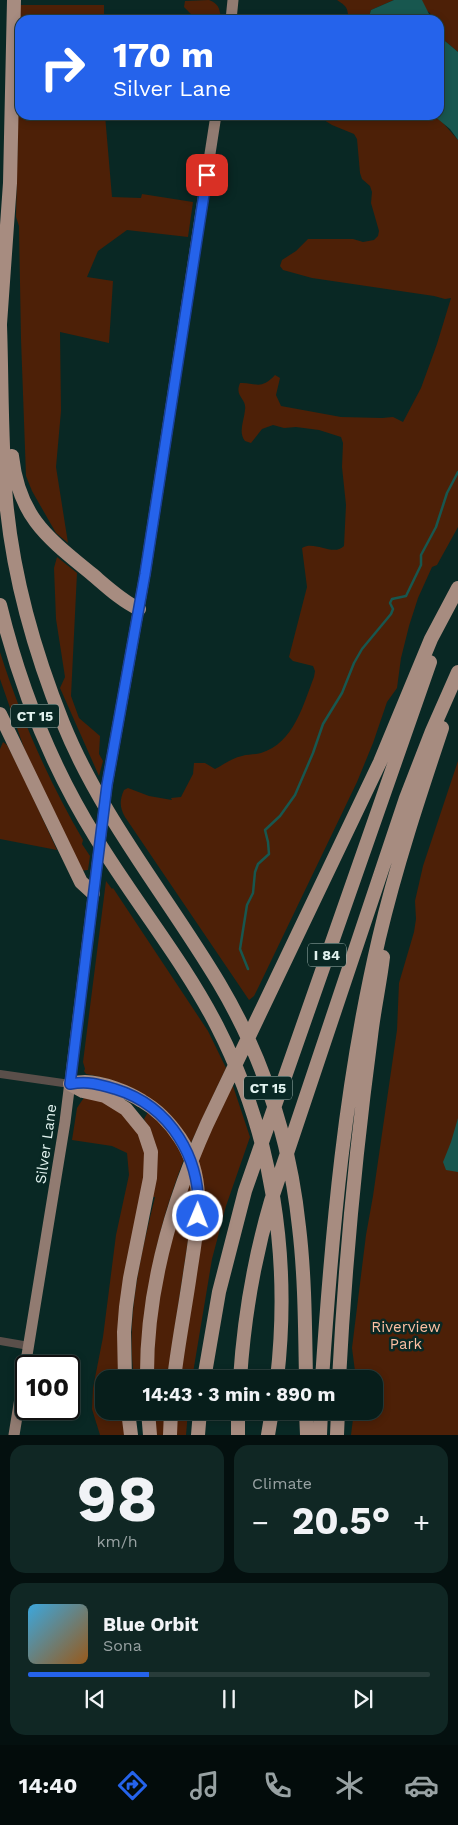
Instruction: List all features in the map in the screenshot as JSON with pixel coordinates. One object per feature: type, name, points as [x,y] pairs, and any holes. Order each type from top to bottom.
[{"type":"highway","points":[[0,324],[10,184],[14,0]]},
{"type":"highway","name":"CT 15","points":[[0,324],[6,498],[14,557],[34,642],[46,680],[64,725],[91,783],[121,834],[220,985],[248,1040],[271,1097],[288,1160],[298,1218],[306,1370]]},
{"type":"highway","points":[[1,368],[10,416],[13,467],[19,490],[29,513],[43,533],[53,542],[122,600],[138,610]]},
{"type":"highway","points":[[148,1370],[150,1328],[158,1270],[168,1224],[182,1182],[207,1124],[412,699],[431,639],[458,590]]},
{"type":"highway","name":"CT 15","points":[[0,605],[13,655],[34,714],[59,771],[85,821],[209,1011],[229,1051],[252,1111],[267,1161],[280,1245],[282,1308],[278,1370]]},
{"type":"highway","points":[[241,1370],[249,1296],[264,1224],[415,774],[458,672]]},
{"type":"highway","points":[[323,1370],[330,1264],[344,1130],[361,1023],[388,901],[408,830],[458,684]]},
{"type":"highway","name":"I 84","points":[[205,1370],[218,1292],[239,1210],[412,699]]},
{"type":"highway","points":[[0,714],[81,882],[93,892]]},
{"type":"highway","points":[[340,1370],[361,1117],[372,1028],[383,961],[388,901]]},
{"type":"highway","points":[[70,1084],[85,1082],[96,1084],[126,1093],[144,1101],[171,1125],[193,1164],[198,1186],[198,1216],[175,1370]]},
{"type":"highway","points":[[70,1084],[83,1091],[105,1096],[126,1110],[144,1130],[151,1152],[150,1178],[126,1308],[124,1332],[125,1370]]},
{"type":"highway","points":[[129,1420],[131,1435]]},
{"type":"highway","points":[[149,1420],[150,1435]]},
{"type":"highway","points":[[170,1435],[171,1420]]},
{"type":"highway","points":[[198,1435],[199,1420]]},
{"type":"highway","points":[[238,1420],[238,1435]]},
{"type":"highway","points":[[268,1435],[270,1420]]},
{"type":"highway","points":[[306,1420],[307,1435]]},
{"type":"highway","points":[[320,1435],[321,1420]]},
{"type":"highway","points":[[337,1435],[338,1420]]},
{"type":"main road","points":[[232,15],[234,0]]},
{"type":"main road","name":"Silver Lane","points":[[14,1435],[53,1203],[70,1084],[107,785],[138,610],[215,120]]},
{"type":"street","points":[[0,1074],[70,1084]]},
{"type":"street","points":[[0,1341],[29,1346]]},
{"type":"green space","points":[[209,0],[219,8],[220,15],[192,15],[184,7],[185,1]]},
{"type":"green space","points":[[337,0],[394,0],[371,10],[370,15],[348,15],[343,4]]},
{"type":"green space","points":[[410,0],[458,0],[458,52],[444,40],[444,15],[431,15]]},
{"type":"green space","points":[[20,5],[104,5],[104,15],[20,15]]},
{"type":"green space","points":[[18,120],[105,120],[112,197],[141,198],[142,194],[193,202],[188,237],[127,230],[98,251],[87,277],[113,281],[109,343],[60,332],[61,411],[56,467],[68,543],[56,533],[32,491],[26,476],[19,226],[16,217]]},
{"type":"green space","points":[[324,120],[442,120],[458,140],[458,527],[437,565],[432,567],[418,598],[401,658],[397,688],[387,702],[357,782],[259,986],[254,996],[249,1000],[125,817],[122,811],[121,798],[124,790],[128,788],[149,796],[172,800],[171,798],[181,797],[193,774],[194,763],[205,763],[215,769],[238,757],[259,754],[272,748],[282,741],[296,722],[314,677],[315,671],[313,666],[293,661],[289,657],[307,587],[302,548],[313,546],[335,550],[344,546],[346,505],[342,467],[343,443],[341,437],[319,430],[296,427],[284,428],[273,425],[262,429],[251,443],[245,441],[242,430],[245,406],[239,395],[240,383],[258,385],[265,383],[275,375],[280,378],[276,395],[281,406],[341,417],[393,417],[403,422],[421,388],[437,344],[451,298],[445,299],[312,278],[283,270],[280,266],[282,260],[296,251],[308,239],[353,239],[363,242],[374,240],[378,236],[379,231],[371,203],[372,192],[370,186],[362,179],[360,173],[357,139],[354,134]]},
{"type":"green space","points":[[57,557],[77,573],[71,696],[79,718],[100,736],[99,754],[103,761],[99,776],[60,688],[65,677],[56,619],[54,568]]},
{"type":"green space","points":[[0,652],[36,748],[58,795],[83,840],[82,844],[90,856],[88,870],[79,871],[32,771],[0,679]]},
{"type":"green space","points":[[3,742],[7,745],[23,776],[57,850],[0,839],[0,749]]},
{"type":"green space","name":"Riverview Park","points":[[458,761],[458,1435],[351,1435],[353,1420],[383,1420],[383,1370],[355,1370],[352,1348],[366,1235],[397,1030],[399,983],[414,932],[416,919],[415,901],[423,866]]},
{"type":"green space","points":[[106,881],[113,888],[208,1031],[226,1068],[190,1145],[170,1117],[147,1096],[119,1083],[86,1074],[84,1071],[83,1062]]},
{"type":"green space","points":[[232,1083],[250,1137],[226,1206],[212,1259],[194,1370],[180,1370],[197,1160]]},
{"type":"green space","points":[[85,1096],[104,1101],[134,1123],[147,1154],[120,1370],[97,1370],[103,1337],[116,1235],[129,1175],[127,1153],[112,1146],[72,1140],[77,1108]]},
{"type":"green space","points":[[148,1112],[167,1128],[184,1159],[158,1240],[152,1267],[144,1322],[141,1370],[133,1370],[133,1310],[144,1242],[155,1197],[152,1197],[157,1167],[155,1148],[144,1119]]},
{"type":"green space","points":[[189,1180],[194,1201],[168,1370],[153,1370],[155,1327],[167,1252]]},
{"type":"green space","points":[[95,1378],[95,1419],[92,1409]]},
{"type":"green space","points":[[95,1420],[123,1420],[125,1435],[100,1435]]},
{"type":"green space","points":[[155,1420],[165,1420],[165,1435],[156,1435]]},
{"type":"green space","points":[[177,1420],[187,1420],[186,1435],[176,1435]]},
{"type":"shaded area","points":[[394,0],[422,0],[430,15],[370,15],[371,10]]},
{"type":"shaded area","points":[[444,40],[458,52],[458,140],[450,129],[439,120],[444,120]]},
{"type":"shaded area","points":[[458,1118],[458,1172],[446,1170],[443,1162]]},
{"type":"waterway","points":[[248,969],[240,949],[247,905],[253,893],[255,872],[258,864],[269,854],[265,830],[280,816],[295,795],[323,724],[342,693],[362,649],[391,614],[393,609],[390,603],[392,599],[406,596],[421,565],[421,555],[436,527],[447,493],[458,472]]},
{"type":"route","points":[[198,1216],[199,1194],[193,1164],[182,1142],[165,1118],[144,1101],[126,1093],[85,1082],[70,1084],[103,811],[145,574],[207,175]]}]
